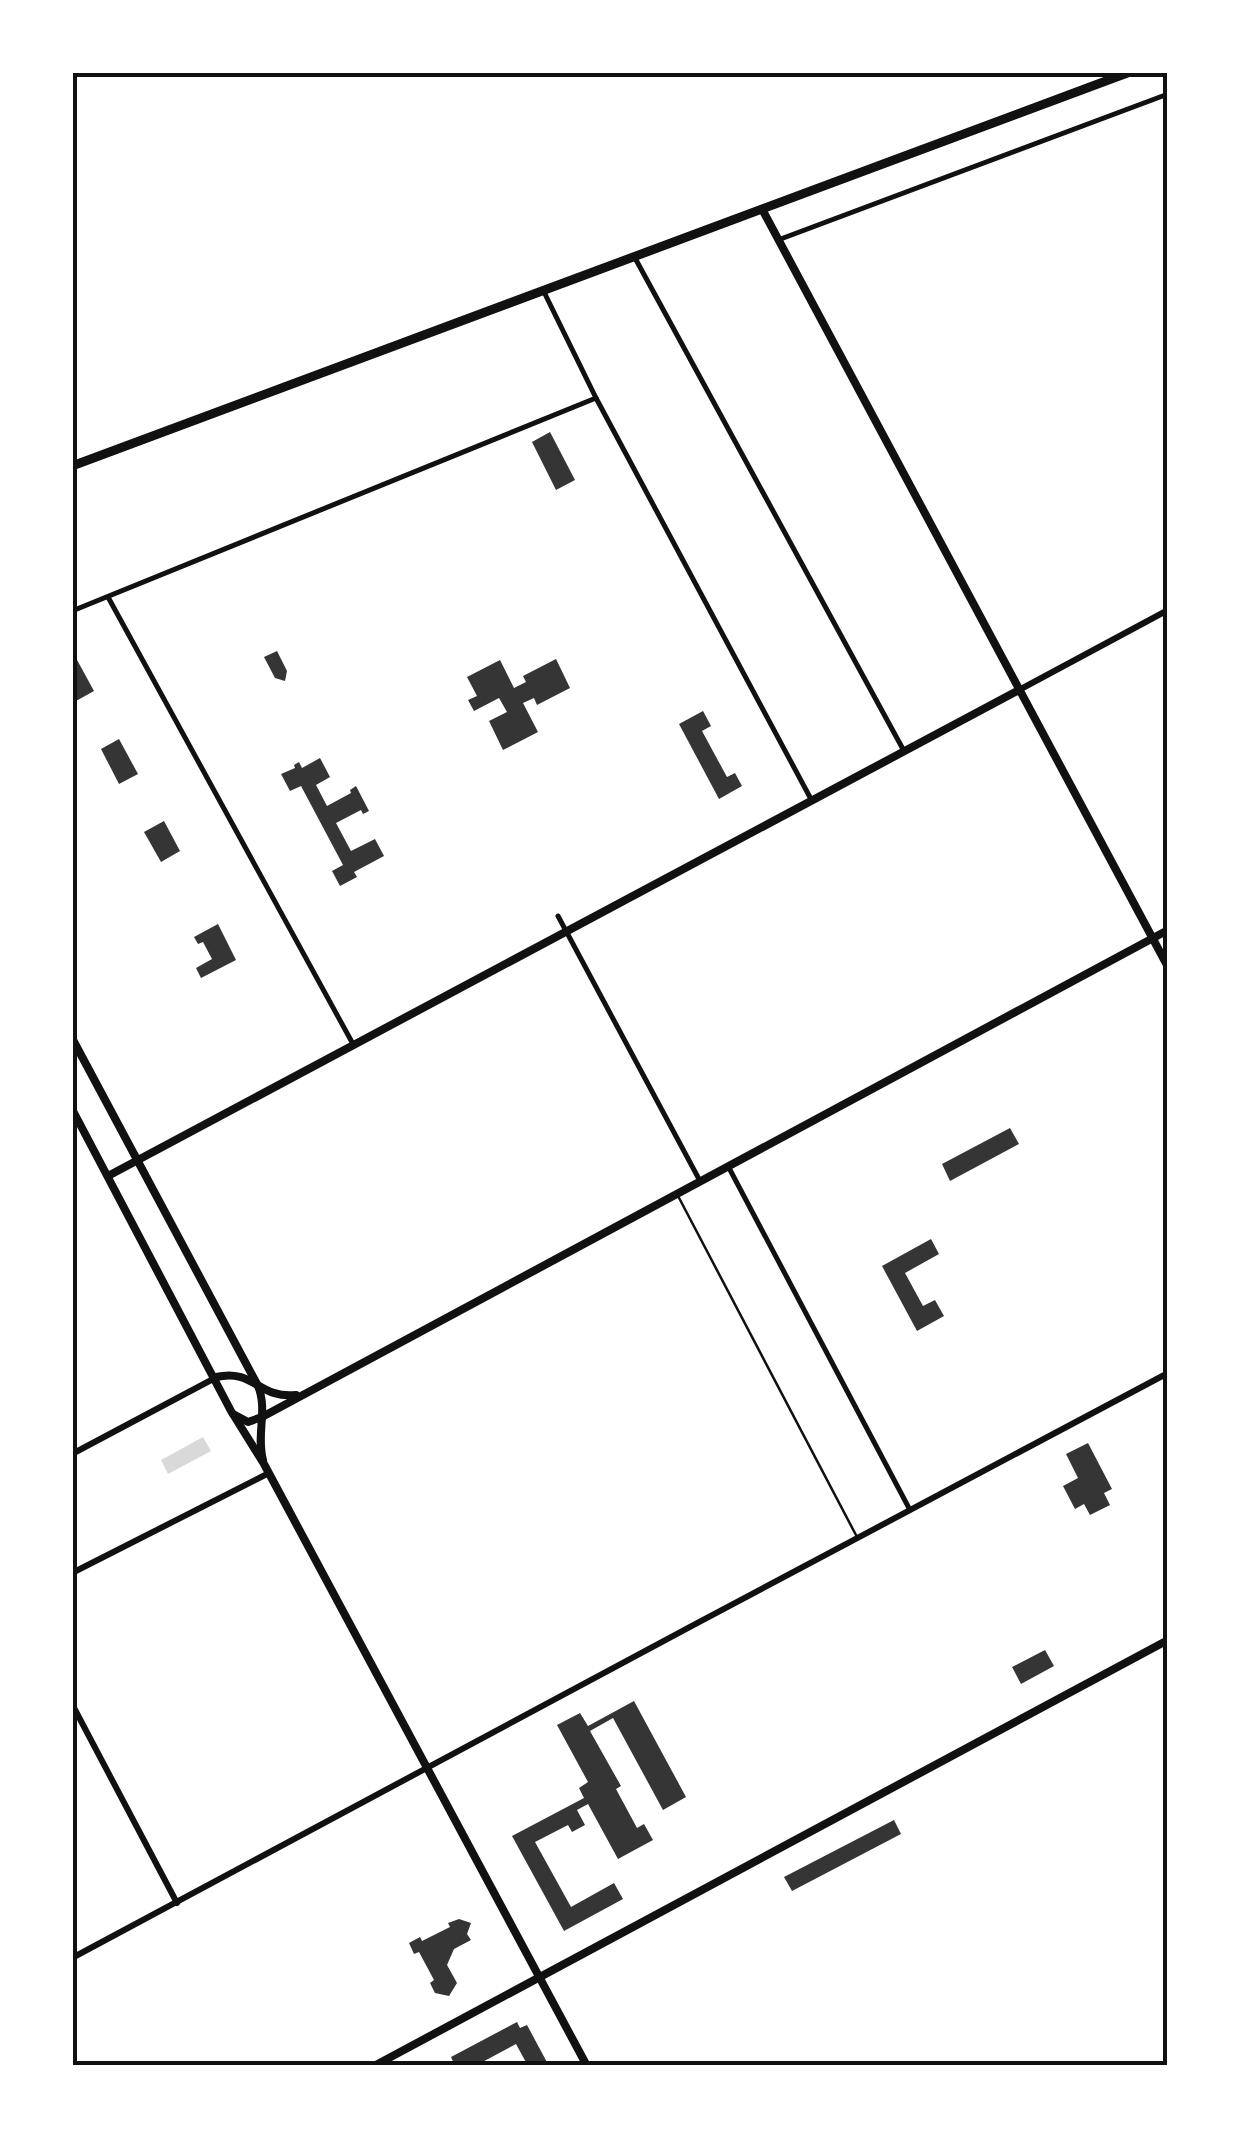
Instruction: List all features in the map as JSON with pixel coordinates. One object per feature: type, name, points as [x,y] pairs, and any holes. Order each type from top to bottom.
[{"type":"highway","points":[[72,466],[1130,72]]},
{"type":"main road","points":[[762,209],[1168,968]]},
{"type":"main road","points":[[108,1176],[1019,690]]},
{"type":"main road","points":[[231,1411],[248,1422],[262,1418],[300,1394],[1168,930]]},
{"type":"main road","points":[[72,1038],[258,1386],[263,1400],[260,1443],[266,1469]]},
{"type":"main road","points":[[72,1109],[231,1411],[266,1469],[587,2066]]},
{"type":"main road","points":[[216,1377],[241,1376],[276,1396],[300,1394]]},
{"type":"main road","points":[[223,1392],[231,1379],[241,1376]]},
{"type":"main road","points":[[374,2066],[1168,1640]]},
{"type":"street","points":[[778,240],[1168,94]]},
{"type":"street","points":[[635,258],[904,751]]},
{"type":"street","points":[[544,292],[596,398],[812,801]]},
{"type":"street","points":[[72,612],[596,398]]},
{"type":"street","points":[[108,597],[353,1044]]},
{"type":"street","points":[[1019,690],[1168,610]]},
{"type":"street","points":[[558,916],[700,1180]]},
{"type":"street","points":[[728,1166],[910,1510]]},
{"type":"street","points":[[72,1958],[1168,1373]]},
{"type":"street","points":[[72,1454],[216,1377]]},
{"type":"street","points":[[72,1573],[266,1469]]},
{"type":"street","points":[[72,1704],[177,1903]]},
{"type":"lane","points":[[676,1193],[858,1537]]},
{"type":"shaded area","points":[[203,1437],[211,1451],[168,1474],[161,1460]]},
{"type":"building","points":[[550,432],[575,480],[556,490],[532,442]]},
{"type":"building","points":[[277,651],[287,671],[285,681],[275,678],[264,657]]},
{"type":"building","points":[[76,658],[94,691],[76,701],[72,695],[72,659]]},
{"type":"building","points":[[556,659],[570,688],[537,705],[534,698],[523,703],[538,732],[503,750],[489,721],[507,712],[499,698],[474,711],[468,700],[477,696],[467,677],[500,660],[514,688],[526,682],[523,676]]},
{"type":"building","points":[[703,711],[711,726],[702,731],[727,777],[735,773],[742,786],[719,799],[679,724]]},
{"type":"building","points":[[119,739],[138,774],[119,784],[101,749]]},
{"type":"building","points":[[320,758],[330,777],[316,785],[327,806],[356,786],[369,811],[363,814],[361,810],[336,823],[351,851],[375,839],[384,856],[354,872],[357,877],[340,886],[332,871],[343,865],[301,786],[290,791],[281,774],[299,762],[302,768]]},
{"type":"building","points":[[164,821],[180,851],[161,862],[144,832]]},
{"type":"building","points":[[218,924],[236,960],[201,978],[196,968],[212,959],[203,942],[198,944],[194,937]]},
{"type":"building","points":[[1010,1128],[1019,1144],[950,1181],[942,1164]]},
{"type":"building","points":[[931,1239],[939,1254],[905,1273],[923,1306],[935,1300],[944,1316],[917,1331],[882,1266]]},
{"type":"building","points":[[1088,1443],[1112,1489],[1104,1493],[1110,1505],[1090,1515],[1084,1504],[1075,1509],[1063,1486],[1078,1478],[1066,1454]]},
{"type":"building","points":[[1045,1650],[1054,1666],[1021,1684],[1012,1667]]},
{"type":"building","points":[[634,1701],[686,1797],[663,1810],[613,1718],[590,1731],[621,1786],[616,1789],[637,1828],[644,1824],[653,1840],[618,1859],[588,1804],[577,1810],[585,1825],[572,1832],[568,1825],[535,1842],[571,1907],[614,1883],[623,1899],[564,1931],[512,1836],[584,1798],[579,1788],[588,1782],[557,1725],[580,1713],[588,1726]]},
{"type":"building","points":[[894,1820],[901,1834],[792,1891],[784,1877]]},
{"type":"building","points":[[459,1919],[471,1923],[467,1934],[471,1940],[454,1949],[447,1965],[457,1983],[449,1996],[435,1993],[430,1983],[434,1980],[419,1952],[414,1954],[409,1943],[420,1937],[422,1941]]},
{"type":"building","points":[[517,2022],[520,2028],[527,2025],[549,2066],[528,2066],[516,2044],[475,2066],[455,2066],[451,2057]]}]
